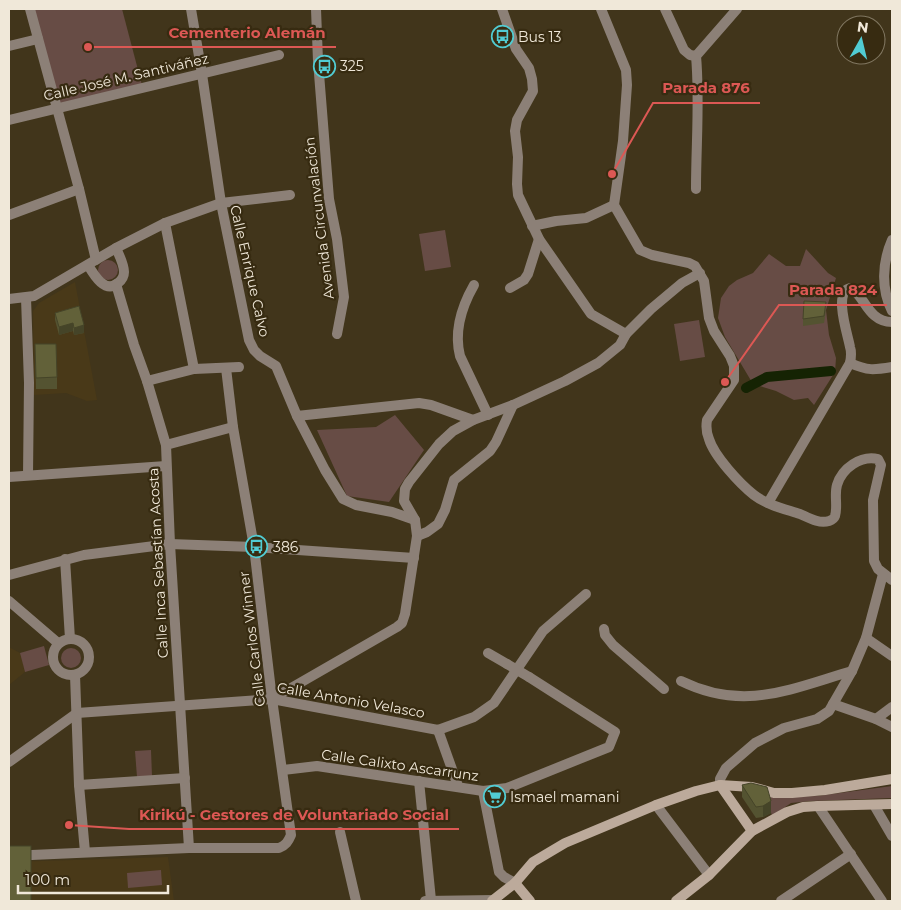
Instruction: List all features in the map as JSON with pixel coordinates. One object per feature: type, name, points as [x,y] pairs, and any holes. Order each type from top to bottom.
[{"type":"street","points":[[30,9],[79,189],[92,263],[98,281],[108,286],[116,284]]},
{"type":"street","name":"Calle Enrique Calvo","points":[[190,9],[202,74],[221,203],[249,340],[254,350],[260,356],[276,366],[297,416],[325,470],[343,499],[356,505],[392,512],[415,520]]},
{"type":"street","name":"Avenida Circunvalación","points":[[316,9],[318,61],[329,199],[337,239],[344,296],[337,334]]},
{"type":"street","points":[[502,9],[516,49],[529,68],[533,90],[517,120],[515,139],[518,157],[518,195],[539,239],[591,314],[626,334]]},
{"type":"street","points":[[601,9],[626,70],[627,85],[614,205],[640,250],[652,255],[689,262],[695,266],[704,281],[714,331],[734,366],[734,380],[707,420],[706,427],[709,439],[717,454],[754,495],[768,503],[823,522],[832,520],[835,516],[837,484],[842,476],[860,460],[868,457],[878,459],[881,465],[873,500],[872,541],[874,560],[876,566],[883,574],[892,580]]},
{"type":"street","points":[[666,9],[684,50],[690,55],[696,56]]},
{"type":"street","points":[[696,188],[699,97],[696,56],[737,9]]},
{"type":"street","points":[[9,46],[38,39]]},
{"type":"street","name":"Calle José M. Santiváñez","points":[[9,120],[279,55]]},
{"type":"street","points":[[9,216],[79,189]]},
{"type":"street","points":[[9,299],[34,296],[116,248],[165,223],[221,203],[290,195]]},
{"type":"street","points":[[532,226],[586,218],[614,205]]},
{"type":"street","points":[[165,223],[194,369]]},
{"type":"street","points":[[510,288],[524,280],[528,274],[539,239]]},
{"type":"street","points":[[892,240],[884,278],[884,289],[892,312]]},
{"type":"street","name":"Calle Inca Sebastían Acosta","points":[[116,248],[124,272],[116,284],[166,445],[170,544],[190,848]]},
{"type":"street","points":[[272,698],[402,623],[417,536],[415,520],[404,501],[405,489],[446,436],[474,420],[565,382],[598,364],[620,345],[626,334],[651,309],[689,278],[700,273]]},
{"type":"street","points":[[474,285],[462,308],[458,349],[488,415]]},
{"type":"street","points":[[768,503],[850,363],[851,350],[842,303],[842,293],[844,290],[850,288],[855,290],[872,313],[882,320],[892,322]]},
{"type":"street","points":[[26,298],[29,383],[28,475]]},
{"type":"street","points":[[850,363],[864,370],[892,367]]},
{"type":"street","points":[[147,381],[194,369],[239,367]]},
{"type":"street","name":"Calle Carlos Winner","points":[[190,848],[279,848],[286,846],[291,835],[254,547],[233,426],[226,368]]},
{"type":"street","points":[[297,416],[419,403],[431,405],[474,420]]},
{"type":"street","points":[[417,536],[438,524],[445,510],[454,480],[490,451],[513,405]]},
{"type":"street","points":[[166,445],[233,426]]},
{"type":"street","points":[[9,477],[166,466]]},
{"type":"street","points":[[9,575],[84,555],[170,544],[254,547],[414,558]]},
{"type":"street","points":[[65,559],[70,639]]},
{"type":"street","points":[[752,830],[720,785],[720,778],[726,768],[755,743],[784,728],[817,720],[829,711],[852,671],[866,638],[883,574]]},
{"type":"street","name":"Calle Antonio Velasco","points":[[77,713],[272,698],[438,730],[474,717],[494,703],[543,631],[586,594]]},
{"type":"street","points":[[9,601],[58,644]]},
{"type":"street","points":[[604,628],[605,635],[613,645],[664,689]]},
{"type":"street","points":[[866,638],[892,656]]},
{"type":"street","points":[[70,639],[84,645],[89,655],[89,660],[84,670],[75,675],[63,674],[54,665],[53,654],[58,644],[70,639]]},
{"type":"street","name":"Calle Calixto Ascarrunz","points":[[283,770],[317,766],[483,791],[507,788],[609,746],[615,732],[488,653]]},
{"type":"street","points":[[681,681],[708,692],[738,697],[765,696],[852,671]]},
{"type":"street","points":[[75,675],[85,852]]},
{"type":"street","points":[[833,704],[876,719],[892,727]]},
{"type":"street","points":[[876,719],[892,707]]},
{"type":"street","points":[[9,762],[77,713]]},
{"type":"street","points":[[438,730],[458,786]]},
{"type":"street","points":[[80,785],[185,778]]},
{"type":"street","points":[[419,781],[428,901],[493,901],[515,883],[533,862],[547,852],[565,842],[656,804],[720,785],[752,787],[774,792],[792,793],[825,790],[892,779]]},
{"type":"street","points":[[483,791],[499,872],[515,883],[530,901]]},
{"type":"street","points":[[656,804],[709,875]]},
{"type":"street","points":[[676,901],[709,875],[752,830],[788,812],[803,807],[892,804]]},
{"type":"street","points":[[874,805],[892,836]]},
{"type":"street","points":[[818,806],[882,901]]},
{"type":"street","points":[[340,832],[356,901]]},
{"type":"street","points":[[9,856],[190,848]]},
{"type":"street","points":[[781,901],[851,854]]},
{"type":"shaded area","points":[[33,9],[122,9],[142,85],[60,106]]},
{"type":"shaded area","points":[[445,230],[451,267],[425,271],[419,234]]},
{"type":"shaded area","points":[[806,249],[828,273],[836,278],[826,310],[829,335],[836,358],[835,372],[814,405],[808,398],[794,400],[776,391],[753,384],[725,337],[718,318],[721,298],[729,286],[753,273],[769,254],[786,266],[800,266]]},
{"type":"shaded area","points":[[104,260],[112,260],[118,266],[118,274],[112,280],[104,280],[98,274],[98,266]]},
{"type":"shaded area","points":[[75,282],[97,400],[87,401],[66,393],[34,395],[33,311],[39,303]]},
{"type":"shaded area","points":[[699,320],[705,357],[680,361],[674,324]]},
{"type":"shaded area","points":[[395,415],[424,450],[389,502],[347,496],[317,430],[376,427]]},
{"type":"shaded area","points":[[44,646],[49,665],[25,672],[20,653]]},
{"type":"shaded area","points":[[9,647],[20,653],[25,672],[9,685]]},
{"type":"shaded area","points":[[71,648],[78,651],[81,658],[78,665],[71,668],[64,665],[61,658],[64,651]]},
{"type":"shaded area","points":[[151,750],[152,776],[137,777],[135,751]]},
{"type":"shaded area","points":[[892,786],[892,798],[791,803],[772,816],[767,797],[817,796]]},
{"type":"shaded area","points":[[168,857],[174,901],[9,901],[9,862]]},
{"type":"shaded area","points":[[161,870],[162,885],[128,888],[127,873]]},
{"type":"building","points":[[804,301],[826,302],[824,316],[803,319]]},
{"type":"building","points":[[79,306],[84,325],[74,328],[73,323],[59,327],[55,313]]},
{"type":"building","points":[[35,344],[56,344],[57,377],[36,378]]},
{"type":"building","points":[[751,783],[767,787],[771,801],[763,806],[756,807],[742,785]]},
{"type":"building","points":[[9,846],[31,846],[31,901],[9,901]]},
{"type":"waterway","points":[[746,388],[767,377],[831,371]]},
{"type":"place","name":"Bus 13","points":[[502,37]]},
{"type":"place","name":"Cementerio Alemán","points":[[88,47]]},
{"type":"place","name":"325","points":[[324,66]]},
{"type":"place","name":"Parada 876","points":[[612,174]]},
{"type":"place","name":"Parada 824","points":[[725,382]]},
{"type":"place","name":"386","points":[[257,547]]},
{"type":"place","name":"Ismael mamani","points":[[494,797]]},
{"type":"place","name":"Kirikú - Gestores de Voluntariado Social","points":[[69,825]]}]
